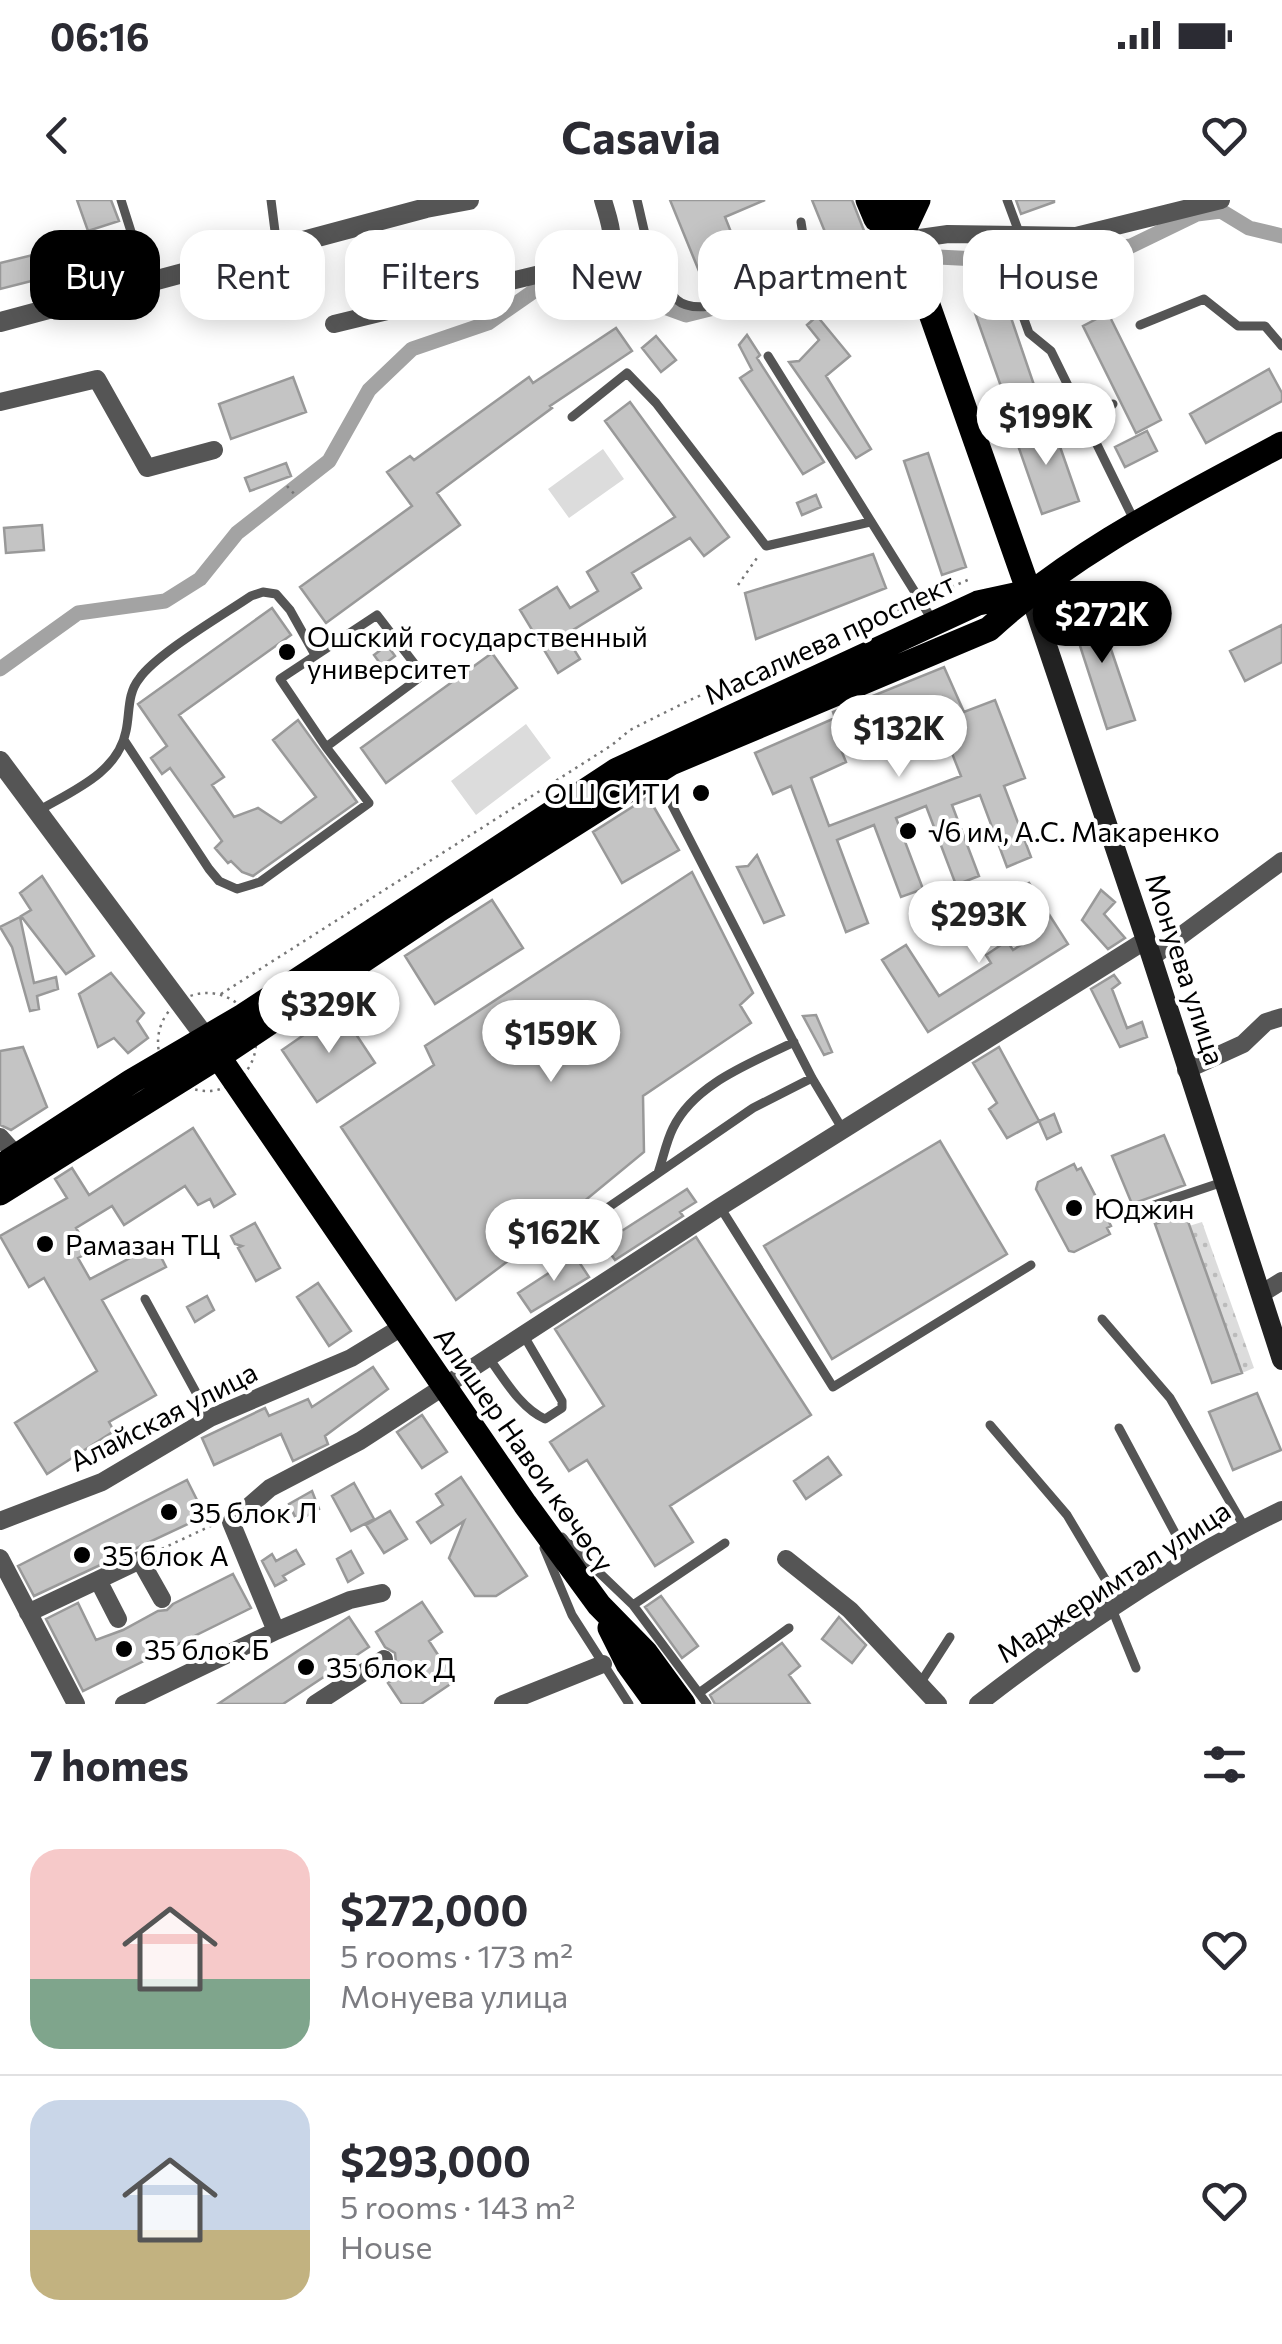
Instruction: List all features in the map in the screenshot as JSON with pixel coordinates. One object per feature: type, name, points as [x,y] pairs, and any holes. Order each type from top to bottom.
[{"type":"main road","points":[[868,200],[876,218],[889,230]]},
{"type":"main road","name":"Монуева улица","points":[[891,200],[902,230]]},
{"type":"main road","points":[[912,230],[918,200]]},
{"type":"main road","name":"Монуева улица","points":[[934,320],[1149,948],[1282,1360]]},
{"type":"main road","points":[[1029,592],[1135,522],[1282,444]]},
{"type":"main road","name":"Масалиева проспект","points":[[0,1193],[618,770],[934,622],[978,603],[1029,592]]},
{"type":"main road","name":"Масалиева проспект","points":[[212,1048],[670,763],[989,630],[1029,592]]},
{"type":"main road","points":[[6,1154],[212,1048]]},
{"type":"main road","name":"Алишер Навои көчөсү","points":[[212,1048],[402,1328],[599,1605],[691,1699]]},
{"type":"main road","name":"Алишер Навои көчөсү","points":[[599,1605],[628,1664],[657,1704]]},
{"type":"street","points":[[325,236],[469,200]]},
{"type":"street","points":[[334,324],[598,260],[607,254],[614,240],[603,200]]},
{"type":"street","points":[[1100,230],[1221,200]]},
{"type":"street","points":[[0,322],[30,314]]},
{"type":"street","points":[[0,402],[97,379],[148,468],[214,450]]},
{"type":"street","points":[[0,761],[212,1048]]},
{"type":"street","points":[[276,1630],[231,1522],[270,1488],[360,1442],[522,1333],[842,1130],[1149,948],[1282,861]]},
{"type":"street","points":[[1186,1070],[1244,1044],[1266,1022],[1282,1017]]},
{"type":"street","points":[[1261,1294],[1282,1280]]},
{"type":"street","name":"Алайская улица","points":[[0,1521],[102,1482],[210,1418],[351,1358],[402,1328]]},
{"type":"street","name":"Маджеримтал улица","points":[[978,1704],[1116,1606],[1282,1510]]},
{"type":"street","points":[[0,1558],[76,1704]]},
{"type":"street","points":[[786,1559],[850,1610],[938,1704]]},
{"type":"street","points":[[28,1613],[140,1560],[162,1599]]},
{"type":"street","points":[[98,1580],[118,1619]]},
{"type":"street","points":[[124,1704],[276,1630],[350,1600],[382,1594]]},
{"type":"street","points":[[314,1704],[384,1660]]},
{"type":"street","points":[[502,1704],[603,1664]]},
{"type":"lane","points":[[120,200],[130,230]]},
{"type":"lane","points":[[271,200],[275,230]]},
{"type":"lane","points":[[636,200],[660,278],[674,297],[689,307],[704,308],[737,300],[782,278],[804,261],[801,222]]},
{"type":"lane","points":[[1007,200],[1018,230]]},
{"type":"lane","points":[[1140,325],[1204,298],[1238,326],[1265,326],[1282,346]]},
{"type":"lane","points":[[1025,320],[1030,333],[1051,350],[1135,522]]},
{"type":"lane","points":[[768,356],[934,622]]},
{"type":"lane","points":[[572,417],[628,373],[656,403],[766,546],[870,522]]},
{"type":"lane","points":[[1091,431],[1113,404]]},
{"type":"lane","points":[[38,811],[96,776],[120,754],[129,699],[139,678],[250,596],[276,594],[290,610],[314,653]]},
{"type":"lane","points":[[124,740],[209,869],[219,881],[237,889],[260,882],[369,803],[326,747],[280,678],[378,615],[422,675],[326,747]]},
{"type":"lane","points":[[656,773],[842,1130]]},
{"type":"lane","points":[[658,1176],[674,1126],[694,1099],[726,1076],[794,1042]]},
{"type":"lane","points":[[600,1213],[752,1108],[812,1078]]},
{"type":"lane","points":[[1136,1211],[1224,1182]]},
{"type":"lane","points":[[720,1207],[833,1388],[1031,1265]]},
{"type":"lane","points":[[145,1299],[210,1418]]},
{"type":"lane","points":[[1102,1319],[1170,1398],[1245,1528]]},
{"type":"lane","points":[[488,1358],[538,1416],[544,1419],[556,1414],[562,1401],[522,1333]]},
{"type":"lane","points":[[990,1425],[1067,1515],[1116,1606],[1136,1668]]},
{"type":"lane","points":[[1120,1428],[1190,1562]]},
{"type":"lane","points":[[525,1504],[614,1584],[632,1605],[691,1699],[708,1704]]},
{"type":"lane","points":[[525,1504],[572,1615],[629,1704]]},
{"type":"lane","points":[[632,1605],[725,1544]]},
{"type":"lane","points":[[691,1699],[789,1628]]},
{"type":"lane","points":[[920,1682],[950,1637]]},
{"type":"path","points":[[287,486],[297,497]]},
{"type":"path","points":[[738,585],[766,546]]},
{"type":"path","points":[[222,994],[258,970]]},
{"type":"path","points":[[140,1560],[209,1524],[231,1522]]},
{"type":"shaded area","points":[[603,449],[624,479],[569,518],[548,489]]},
{"type":"shaded area","points":[[526,724],[551,758],[476,815],[451,781]]},
{"type":"shaded area","points":[[1202,1222],[1254,1368],[1242,1373],[1189,1226]]},
{"type":"building","points":[[77,200],[111,200],[119,221],[88,230]]},
{"type":"building","points":[[670,200],[765,200],[725,217],[730,230],[698,230],[698,269]]},
{"type":"building","points":[[812,200],[852,200],[864,230],[824,230]]},
{"type":"building","points":[[1016,200],[1054,200],[1054,202],[1021,214]]},
{"type":"building","points":[[30,256],[30,281],[0,289],[0,263]]},
{"type":"building","points":[[820,320],[850,356],[826,376],[871,449],[856,458],[789,362],[799,361],[819,340],[807,325]]},
{"type":"building","points":[[977,320],[1012,320],[1034,385],[1004,395]]},
{"type":"building","points":[[1095,320],[1111,320],[1161,420],[1136,433],[1083,326]]},
{"type":"building","points":[[616,328],[632,351],[550,406],[437,493],[460,525],[326,623],[300,587],[412,506],[387,472],[410,456],[414,460],[529,377],[533,383]]},
{"type":"building","points":[[747,335],[760,355],[757,358],[824,462],[803,474],[740,378],[752,370],[739,345]]},
{"type":"building","points":[[656,336],[676,360],[661,372],[642,348]]},
{"type":"building","points":[[1269,369],[1282,393],[1282,401],[1206,443],[1190,414]]},
{"type":"building","points":[[293,377],[306,412],[231,439],[219,404]]},
{"type":"building","points":[[630,402],[729,537],[704,556],[690,538],[632,573],[641,588],[565,635],[580,659],[558,673],[520,610],[557,587],[570,608],[598,591],[587,572],[675,517],[605,421]]},
{"type":"building","points":[[1051,421],[1079,501],[1042,514],[1014,434]]},
{"type":"building","points":[[1147,431],[1157,451],[1125,467],[1115,447]]},
{"type":"building","points":[[928,453],[966,567],[942,575],[904,461]]},
{"type":"building","points":[[286,463],[291,476],[250,491],[245,478]]},
{"type":"building","points":[[816,495],[821,507],[802,515],[797,503]]},
{"type":"building","points":[[42,525],[44,550],[6,553],[4,528]]},
{"type":"building","points":[[873,554],[886,588],[756,639],[745,593]]},
{"type":"building","points":[[1095,602],[1135,720],[1107,729],[1069,612]]},
{"type":"building","points":[[272,608],[291,635],[179,715],[224,777],[212,785],[234,817],[258,808],[281,823],[316,797],[273,740],[298,720],[357,802],[253,876],[231,861],[228,863],[215,848],[222,841],[170,768],[162,774],[151,758],[167,746],[138,704]]},
{"type":"building","points":[[1282,625],[1282,662],[1245,681],[1230,651]]},
{"type":"building","points":[[387,645],[395,656],[382,666],[374,655]]},
{"type":"building","points":[[492,653],[517,688],[386,783],[361,748]]},
{"type":"building","points":[[944,667],[964,712],[995,700],[1025,778],[1004,786],[1031,857],[1007,867],[980,795],[952,805],[979,876],[956,885],[926,806],[896,818],[923,889],[901,897],[874,825],[837,840],[868,923],[846,932],[791,786],[773,794],[755,753],[835,718],[833,712]],"holes":[[[921,708],[923,713],[934,708],[961,776],[829,826],[811,778],[846,762],[837,740]]]},
{"type":"building","points":[[648,797],[679,850],[622,883],[593,832]]},
{"type":"building","points":[[757,855],[784,915],[764,923],[737,867],[748,866]]},
{"type":"building","points":[[692,872],[753,993],[740,1005],[751,1023],[643,1096],[644,1152],[456,1300],[341,1127],[434,1065],[425,1046]]},
{"type":"building","points":[[42,876],[94,956],[66,974],[21,916],[31,910],[20,893]]},
{"type":"building","points":[[1029,883],[1068,944],[928,1032],[882,960],[906,945],[939,996],[991,963],[986,955],[1007,941],[1013,950],[1033,937],[1008,897]]},
{"type":"building","points":[[1101,890],[1115,902],[1104,914],[1125,938],[1108,949],[1082,920]]},
{"type":"building","points":[[492,900],[523,948],[435,1004],[405,956]]},
{"type":"building","points":[[20,917],[34,983],[56,977],[58,989],[37,996],[39,1009],[30,1011],[12,947],[0,927]]},
{"type":"building","points":[[111,973],[144,1013],[137,1021],[148,1038],[128,1053],[114,1038],[98,1047],[79,994]]},
{"type":"building","points":[[1114,975],[1120,983],[1112,989],[1127,1028],[1142,1022],[1147,1037],[1120,1047],[1091,989]]},
{"type":"building","points":[[340,1010],[375,1063],[317,1102],[282,1050]]},
{"type":"building","points":[[816,1015],[832,1052],[824,1055],[803,1016]]},
{"type":"building","points":[[23,1047],[47,1107],[11,1130],[0,1125],[0,1051]]},
{"type":"building","points":[[999,1047],[1039,1121],[1007,1138],[989,1109],[997,1103],[973,1063]]},
{"type":"building","points":[[1054,1114],[1061,1132],[1047,1139],[1039,1121]]},
{"type":"building","points":[[193,1128],[235,1194],[214,1207],[210,1199],[198,1205],[185,1186],[124,1225],[112,1206],[76,1228],[90,1252],[78,1258],[90,1279],[155,1245],[166,1267],[102,1300],[156,1395],[109,1422],[114,1431],[47,1474],[15,1423],[97,1371],[44,1278],[29,1287],[0,1236],[67,1198],[55,1179],[72,1168],[89,1195]]},
{"type":"building","name":"Юджин","points":[[1164,1135],[1185,1185],[1132,1204],[1112,1156]]},
{"type":"building","points":[[940,1141],[1007,1254],[832,1359],[764,1246]]},
{"type":"building","name":"Юджин","points":[[1074,1164],[1077,1170],[1081,1168],[1111,1226],[1107,1228],[1110,1234],[1074,1252],[1069,1251],[1036,1189],[1038,1182]]},
{"type":"building","points":[[687,1189],[696,1202],[680,1212],[683,1216],[615,1260],[603,1243]]},
{"type":"building","points":[[1185,1213],[1242,1373],[1212,1383],[1155,1224]]},
{"type":"building","points":[[255,1223],[280,1268],[256,1281],[238,1248],[242,1246],[235,1244],[231,1236]]},
{"type":"building","points":[[696,1237],[811,1415],[670,1506],[693,1542],[655,1566],[587,1460],[569,1471],[550,1442],[604,1406],[555,1329]]},
{"type":"building","points":[[575,1256],[589,1277],[531,1312],[518,1293]]},
{"type":"building","points":[[318,1283],[351,1331],[329,1346],[297,1297]]},
{"type":"building","points":[[207,1296],[214,1310],[195,1322],[187,1307]]},
{"type":"building","points":[[373,1367],[388,1389],[325,1436],[328,1444],[293,1461],[281,1434],[214,1465],[202,1438],[265,1408],[269,1416],[308,1399],[312,1407]]},
{"type":"building","points":[[1257,1393],[1281,1450],[1233,1470],[1209,1412]]},
{"type":"building","points":[[422,1415],[447,1452],[422,1468],[397,1432]]},
{"type":"building","points":[[828,1457],[841,1475],[806,1499],[794,1481]]},
{"type":"building","points":[[461,1477],[527,1576],[496,1596],[475,1596],[449,1558],[464,1521],[431,1543],[417,1522],[443,1505],[436,1494]]},
{"type":"building","name":"35 блок А","points":[[187,1480],[205,1516],[34,1596],[18,1566]]},
{"type":"building","points":[[354,1483],[374,1519],[351,1531],[332,1496]]},
{"type":"building","points":[[312,1491],[319,1509],[297,1521],[289,1504]]},
{"type":"building","points":[[390,1511],[407,1539],[384,1553],[366,1525]]},
{"type":"building","points":[[296,1550],[304,1564],[283,1576],[286,1580],[275,1586],[262,1561],[272,1554],[276,1561]]},
{"type":"building","points":[[351,1551],[363,1573],[348,1582],[337,1559]]},
{"type":"building","points":[[233,1574],[251,1608],[83,1691],[46,1619],[78,1603],[96,1640],[167,1610]]},
{"type":"building","points":[[661,1596],[698,1646],[682,1658],[645,1607]]},
{"type":"building","points":[[422,1602],[442,1632],[429,1641],[455,1681],[421,1704],[402,1704],[388,1683],[403,1673],[395,1653],[385,1647],[376,1632]]},
{"type":"building","name":"35 блок Д","points":[[349,1617],[369,1647],[283,1704],[218,1704]]},
{"type":"building","points":[[839,1617],[866,1645],[852,1663],[822,1639]]},
{"type":"building","points":[[782,1643],[800,1666],[789,1675],[810,1704],[715,1704],[710,1695]]},
{"type":"waterway","points":[[943,257],[1017,261],[1131,246],[1197,214],[1221,211],[1249,228],[1282,236]]},
{"type":"waterway","points":[[0,669],[78,613],[165,601],[200,579],[237,533],[329,461],[369,390],[412,349],[488,323],[544,284],[582,277],[686,315],[698,312]]},
{"type":"place","name":"Ошский государственный университет","points":[[287,652]]},
{"type":"place","name":"ОШ СИТИ","points":[[701,793]]},
{"type":"place","name":"√6 им, А.С. Макаренко","points":[[908,831]]},
{"type":"place","name":"Юджин","points":[[1074,1208]]},
{"type":"place","name":"Рамазан ТЦ","points":[[45,1244]]},
{"type":"place","name":"35 блок Л","points":[[169,1512]]},
{"type":"place","name":"35 блок А","points":[[82,1555]]},
{"type":"place","name":"35 блок Б","points":[[124,1649]]},
{"type":"place","name":"35 блок Д","points":[[306,1667]]}]
